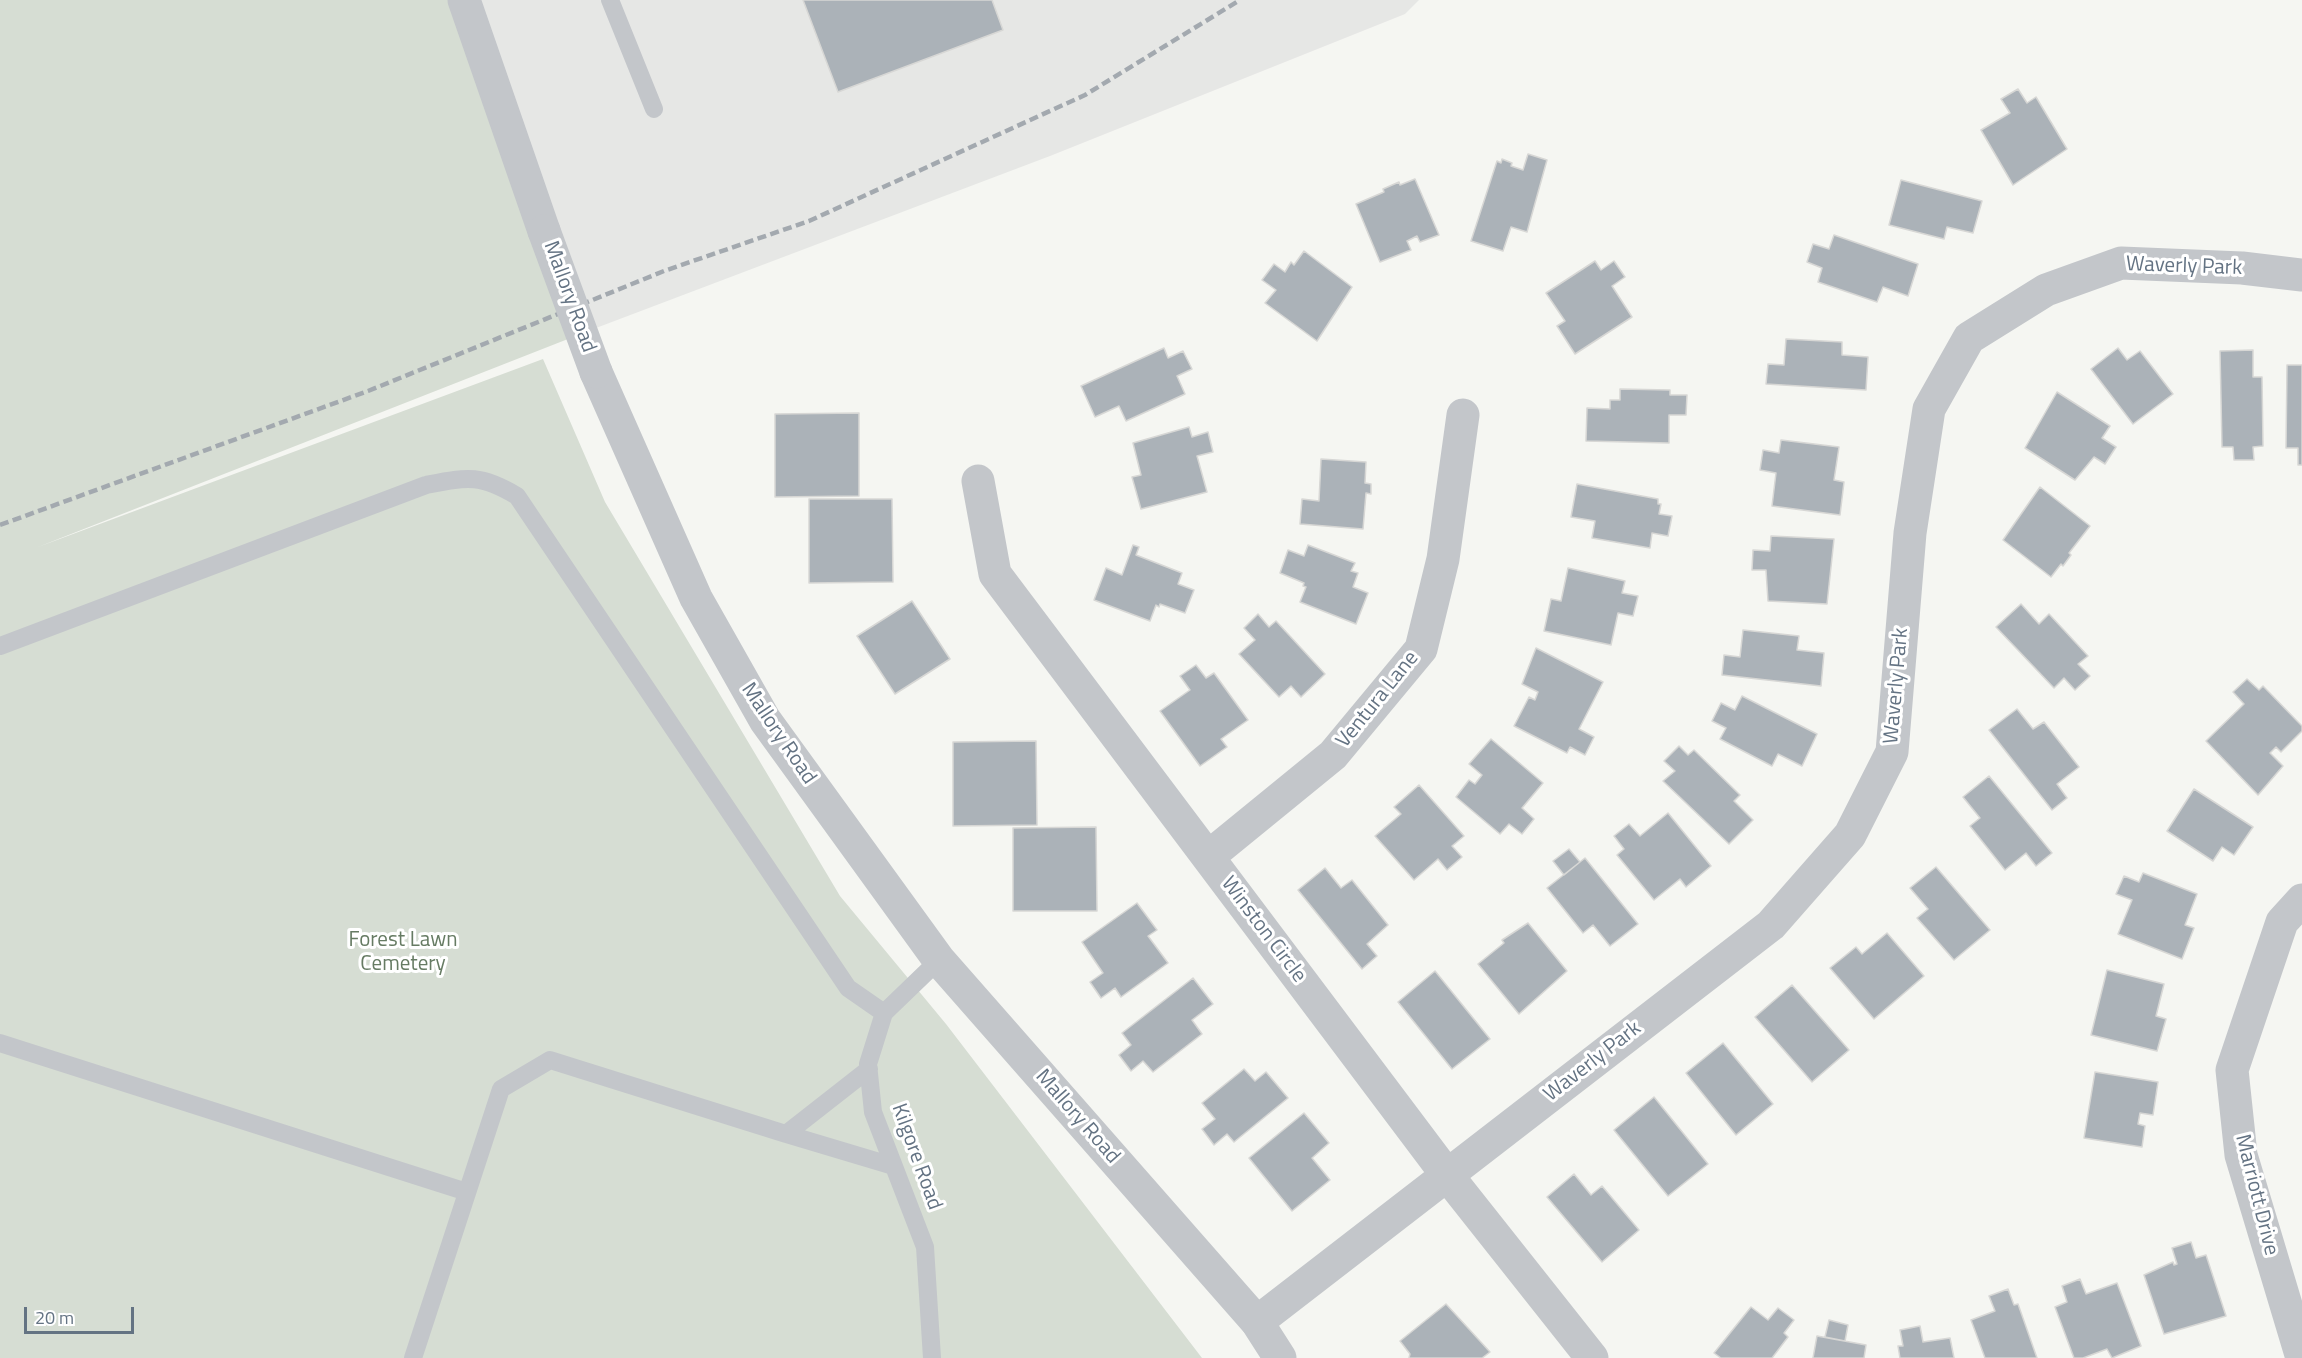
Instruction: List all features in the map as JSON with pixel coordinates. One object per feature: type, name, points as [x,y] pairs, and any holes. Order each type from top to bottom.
[{"type":"street","name":"Mallory Road","points":[[464,0],[544,231],[596,372],[696,598],[765,720],[939,960],[1257,1322],[1280,1358]]},
{"type":"street","name":"Waverly Park","points":[[1257,1322],[1771,925],[1850,835],[1892,752],[1910,533],[1929,409],[1969,338],[2046,290],[2121,263],[2242,268],[2302,275]]},
{"type":"street","name":"Ventura Lane","points":[[1208,857],[1333,755],[1421,649],[1443,559],[1463,415]]},
{"type":"street","name":"Winston Circle","points":[[978,481],[995,574],[1447,1175],[1592,1358]]},
{"type":"street","name":"Marriott Drive","points":[[2302,900],[2282,922],[2232,1070],[2241,1155],[2302,1358]]},
{"type":"lane","points":[[610,0],[654,109]]},
{"type":"lane","points":[[0,646],[426,485],[465,477],[493,482],[517,496],[848,988],[884,1013],[939,960]]},
{"type":"lane","name":"Kilgore Road","points":[[884,1013],[868,1069],[873,1112],[925,1247],[932,1358]]},
{"type":"lane","points":[[0,1043],[467,1192]]},
{"type":"lane","points":[[413,1358],[501,1089],[550,1060],[893,1166]]},
{"type":"lane","points":[[786,1134],[868,1069]]},
{"type":"shaded area","points":[[475,0],[1419,0],[1405,14],[1050,156],[596,328]]},
{"type":"green space","name":"Forest Lawn Cemetery","points":[[0,0],[475,0],[596,328],[38,547],[543,359],[605,502],[840,896],[946,1024],[1202,1358],[0,1358]]},
{"type":"building","points":[[803,0],[992,0],[1003,30],[838,92]]},
{"type":"building","points":[[2018,89],[2027,103],[2036,97],[2067,149],[2013,185],[1981,130],[2010,113],[2001,99]]},
{"type":"building","points":[[1528,154],[1547,160],[1527,232],[1511,227],[1503,251],[1471,241],[1497,161],[1501,163],[1502,159],[1512,163],[1511,166],[1523,170]]},
{"type":"building","points":[[1415,179],[1439,235],[1420,242],[1417,236],[1407,241],[1411,250],[1380,262],[1356,204],[1384,192],[1383,189],[1399,182],[1400,185]]},
{"type":"building","points":[[1901,180],[1982,201],[1973,233],[1947,227],[1944,239],[1889,225]]},
{"type":"building","points":[[1834,235],[1918,264],[1908,296],[1883,287],[1877,302],[1818,282],[1822,268],[1807,262],[1813,244],[1829,249]]},
{"type":"building","points":[[1304,251],[1352,287],[1317,341],[1265,303],[1276,290],[1262,280],[1274,264],[1285,272],[1291,262],[1294,265]]},
{"type":"building","points":[[1595,261],[1601,270],[1614,261],[1625,277],[1612,286],[1632,317],[1575,354],[1557,326],[1565,321],[1546,293]]},
{"type":"building","points":[[1786,339],[1842,342],[1842,355],[1868,357],[1866,390],[1766,384],[1768,364],[1784,365]]},
{"type":"building","points":[[1164,348],[1168,358],[1183,351],[1192,369],[1177,376],[1185,394],[1126,421],[1119,406],[1095,417],[1081,386]]},
{"type":"building","points":[[2118,348],[2127,360],[2140,351],[2173,394],[2133,424],[2091,369]]},
{"type":"building","points":[[2253,350],[2253,377],[2262,377],[2263,446],[2253,447],[2254,460],[2234,460],[2233,447],[2222,447],[2220,351]]},
{"type":"building","points":[[2287,365],[2302,365],[2302,465],[2298,465],[2298,448],[2286,448]]},
{"type":"building","points":[[1620,389],[1670,390],[1670,395],[1687,395],[1686,415],[1669,415],[1669,443],[1586,441],[1587,408],[1610,409],[1610,400],[1620,400]]},
{"type":"building","points":[[2057,392],[2110,426],[2102,438],[2116,447],[2105,464],[2094,457],[2075,480],[2025,448]]},
{"type":"building","points":[[859,413],[859,496],[775,497],[775,414]]},
{"type":"building","points":[[1189,427],[1192,437],[1208,432],[1213,452],[1197,456],[1207,492],[1141,509],[1132,477],[1141,475],[1133,443]]},
{"type":"building","points":[[1781,440],[1839,447],[1834,480],[1844,482],[1840,515],[1772,506],[1776,473],[1760,470],[1763,450],[1779,453]]},
{"type":"building","points":[[1321,459],[1366,462],[1365,483],[1371,484],[1371,494],[1366,493],[1363,529],[1300,524],[1302,499],[1319,501]]},
{"type":"building","points":[[1577,484],[1658,499],[1658,504],[1661,504],[1659,514],[1672,516],[1668,536],[1652,533],[1650,548],[1592,538],[1595,521],[1571,517]]},
{"type":"building","points":[[2040,487],[2090,526],[2069,553],[2071,555],[2063,566],[2061,564],[2051,577],[2003,540]]},
{"type":"building","points":[[809,499],[892,499],[893,582],[809,583]]},
{"type":"building","points":[[1771,536],[1834,539],[1827,604],[1768,601],[1766,570],[1752,570],[1753,550],[1770,551]]},
{"type":"building","points":[[1133,545],[1139,547],[1136,555],[1182,573],[1178,584],[1194,590],[1185,613],[1160,604],[1159,607],[1156,605],[1150,621],[1094,600],[1106,568],[1122,575]]},
{"type":"building","points":[[1308,545],[1355,563],[1351,571],[1358,573],[1353,587],[1368,593],[1356,624],[1300,602],[1306,587],[1303,586],[1304,583],[1280,573],[1288,550],[1304,556]]},
{"type":"building","points":[[1568,568],[1625,581],[1622,593],[1638,596],[1633,616],[1618,613],[1611,645],[1544,631],[1551,599],[1561,601]]},
{"type":"building","points":[[912,601],[950,659],[895,694],[857,636]]},
{"type":"building","points":[[2021,604],[2039,624],[2049,614],[2088,656],[2078,664],[2090,676],[2075,690],[2064,678],[2054,688],[1996,627]]},
{"type":"building","points":[[1258,614],[1269,627],[1276,621],[1325,674],[1301,697],[1291,686],[1279,697],[1239,654],[1255,640],[1244,628]]},
{"type":"building","points":[[1743,630],[1799,636],[1797,650],[1824,653],[1821,686],[1722,675],[1724,655],[1740,657]]},
{"type":"building","points":[[1536,648],[1603,682],[1579,729],[1594,737],[1585,755],[1570,747],[1567,753],[1514,726],[1529,697],[1535,700],[1538,692],[1522,684]]},
{"type":"building","points":[[1196,665],[1206,678],[1214,673],[1248,720],[1221,739],[1227,747],[1200,766],[1160,711],[1190,690],[1180,676]]},
{"type":"building","points":[[2247,679],[2259,690],[2263,686],[2302,726],[2302,731],[2281,752],[2276,747],[2270,753],[2283,766],[2258,795],[2206,741],[2244,704],[2233,692]]},
{"type":"building","points":[[1742,696],[1817,734],[1802,766],[1778,754],[1772,766],[1720,739],[1726,728],[1712,721],[1721,703],[1735,710]]},
{"type":"building","points":[[2017,709],[2033,729],[2044,722],[2079,767],[2057,784],[2067,798],[2052,810],[1989,730]]},
{"type":"building","points":[[1491,739],[1543,783],[1522,808],[1534,819],[1522,834],[1509,824],[1500,834],[1456,797],[1469,780],[1475,784],[1482,775],[1469,764]]},
{"type":"building","points":[[1036,741],[1037,825],[953,826],[953,742]]},
{"type":"building","points":[[1679,746],[1688,755],[1694,750],[1740,795],[1734,801],[1753,820],[1729,844],[1663,781],[1675,771],[1664,761]]},
{"type":"building","points":[[1989,776],[2052,853],[2036,866],[2026,853],[2005,870],[1970,826],[1980,818],[1963,797]]},
{"type":"building","points":[[1419,785],[1464,836],[1452,846],[1462,857],[1447,870],[1438,859],[1414,880],[1375,836],[1401,814],[1394,807]]},
{"type":"building","points":[[2194,789],[2253,827],[2234,855],[2222,847],[2213,861],[2167,831]]},
{"type":"building","points":[[1668,813],[1711,866],[1686,887],[1680,879],[1654,900],[1617,855],[1624,849],[1614,836],[1629,824],[1640,836]]},
{"type":"building","points":[[1096,827],[1097,911],[1013,911],[1013,828]]},
{"type":"building","points":[[1569,849],[1580,862],[1564,875],[1553,861]]},
{"type":"building","points":[[1585,858],[1638,924],[1610,946],[1593,925],[1583,933],[1547,888]]},
{"type":"building","points":[[1936,867],[1990,930],[1954,960],[1917,918],[1928,909],[1910,888]]},
{"type":"building","points":[[1325,868],[1341,888],[1352,880],[1388,925],[1367,944],[1377,956],[1362,969],[1298,890]]},
{"type":"building","points":[[2143,873],[2197,894],[2185,925],[2194,928],[2182,959],[2118,934],[2132,900],[2116,894],[2124,876],[2139,882]]},
{"type":"building","points":[[1137,903],[1157,930],[1148,936],[1168,963],[1121,997],[1115,988],[1101,998],[1090,982],[1103,973],[1082,942]]},
{"type":"building","points":[[1528,923],[1567,971],[1519,1014],[1478,964],[1504,943],[1502,940]]},
{"type":"building","points":[[1887,933],[1924,976],[1874,1019],[1830,968],[1856,947],[1862,954]]},
{"type":"building","points":[[2107,970],[2164,984],[2156,1016],[2166,1019],[2157,1051],[2091,1035]]},
{"type":"building","points":[[1435,971],[1490,1039],[1452,1069],[1398,1002]]},
{"type":"building","points":[[1193,978],[1213,1004],[1192,1020],[1202,1034],[1153,1072],[1143,1061],[1131,1071],[1119,1055],[1131,1045],[1122,1033]]},
{"type":"building","points":[[1792,985],[1849,1050],[1812,1082],[1755,1017]]},
{"type":"building","points":[[1723,1043],[1773,1104],[1736,1135],[1686,1073]]},
{"type":"building","points":[[1244,1069],[1255,1081],[1266,1072],[1288,1098],[1234,1142],[1227,1134],[1214,1145],[1202,1129],[1215,1119],[1202,1103]]},
{"type":"building","points":[[2095,1072],[2158,1082],[2153,1115],[2140,1113],[2138,1124],[2145,1126],[2142,1147],[2084,1138]]},
{"type":"building","points":[[1654,1097],[1708,1164],[1668,1196],[1614,1130]]},
{"type":"building","points":[[1304,1113],[1329,1143],[1312,1158],[1330,1180],[1292,1211],[1249,1158]]},
{"type":"building","points":[[1574,1174],[1591,1195],[1602,1186],[1639,1230],[1602,1262],[1547,1197]]},
{"type":"building","points":[[2191,1242],[2196,1258],[2206,1255],[2226,1316],[2164,1334],[2144,1275],[2173,1262],[2174,1265],[2177,1264],[2172,1248]]},
{"type":"building","points":[[2080,1279],[2086,1294],[2117,1283],[2141,1346],[2112,1358],[2107,1349],[2083,1358],[2074,1358],[2055,1307],[2067,1302],[2062,1286]]},
{"type":"building","points":[[2008,1289],[2014,1305],[2018,1304],[2037,1358],[1985,1358],[1971,1320],[1995,1311],[1989,1296]]},
{"type":"building","points":[[1446,1304],[1490,1352],[1482,1358],[1409,1358],[1410,1354],[1400,1341]]},
{"type":"building","points":[[1751,1307],[1768,1320],[1778,1308],[1794,1320],[1784,1333],[1788,1337],[1772,1358],[1721,1358],[1714,1353]]},
{"type":"building","points":[[1829,1320],[1848,1325],[1845,1341],[1825,1337]]},
{"type":"building","points":[[1920,1326],[1923,1342],[1950,1338],[1954,1358],[1900,1358],[1898,1346],[1903,1346],[1900,1330]]},
{"type":"building","points":[[1817,1336],[1866,1345],[1864,1358],[1813,1358]]},
{"type":"railway","points":[[0,525],[368,391],[664,271],[809,221],[1085,95],[1240,0]]}]
